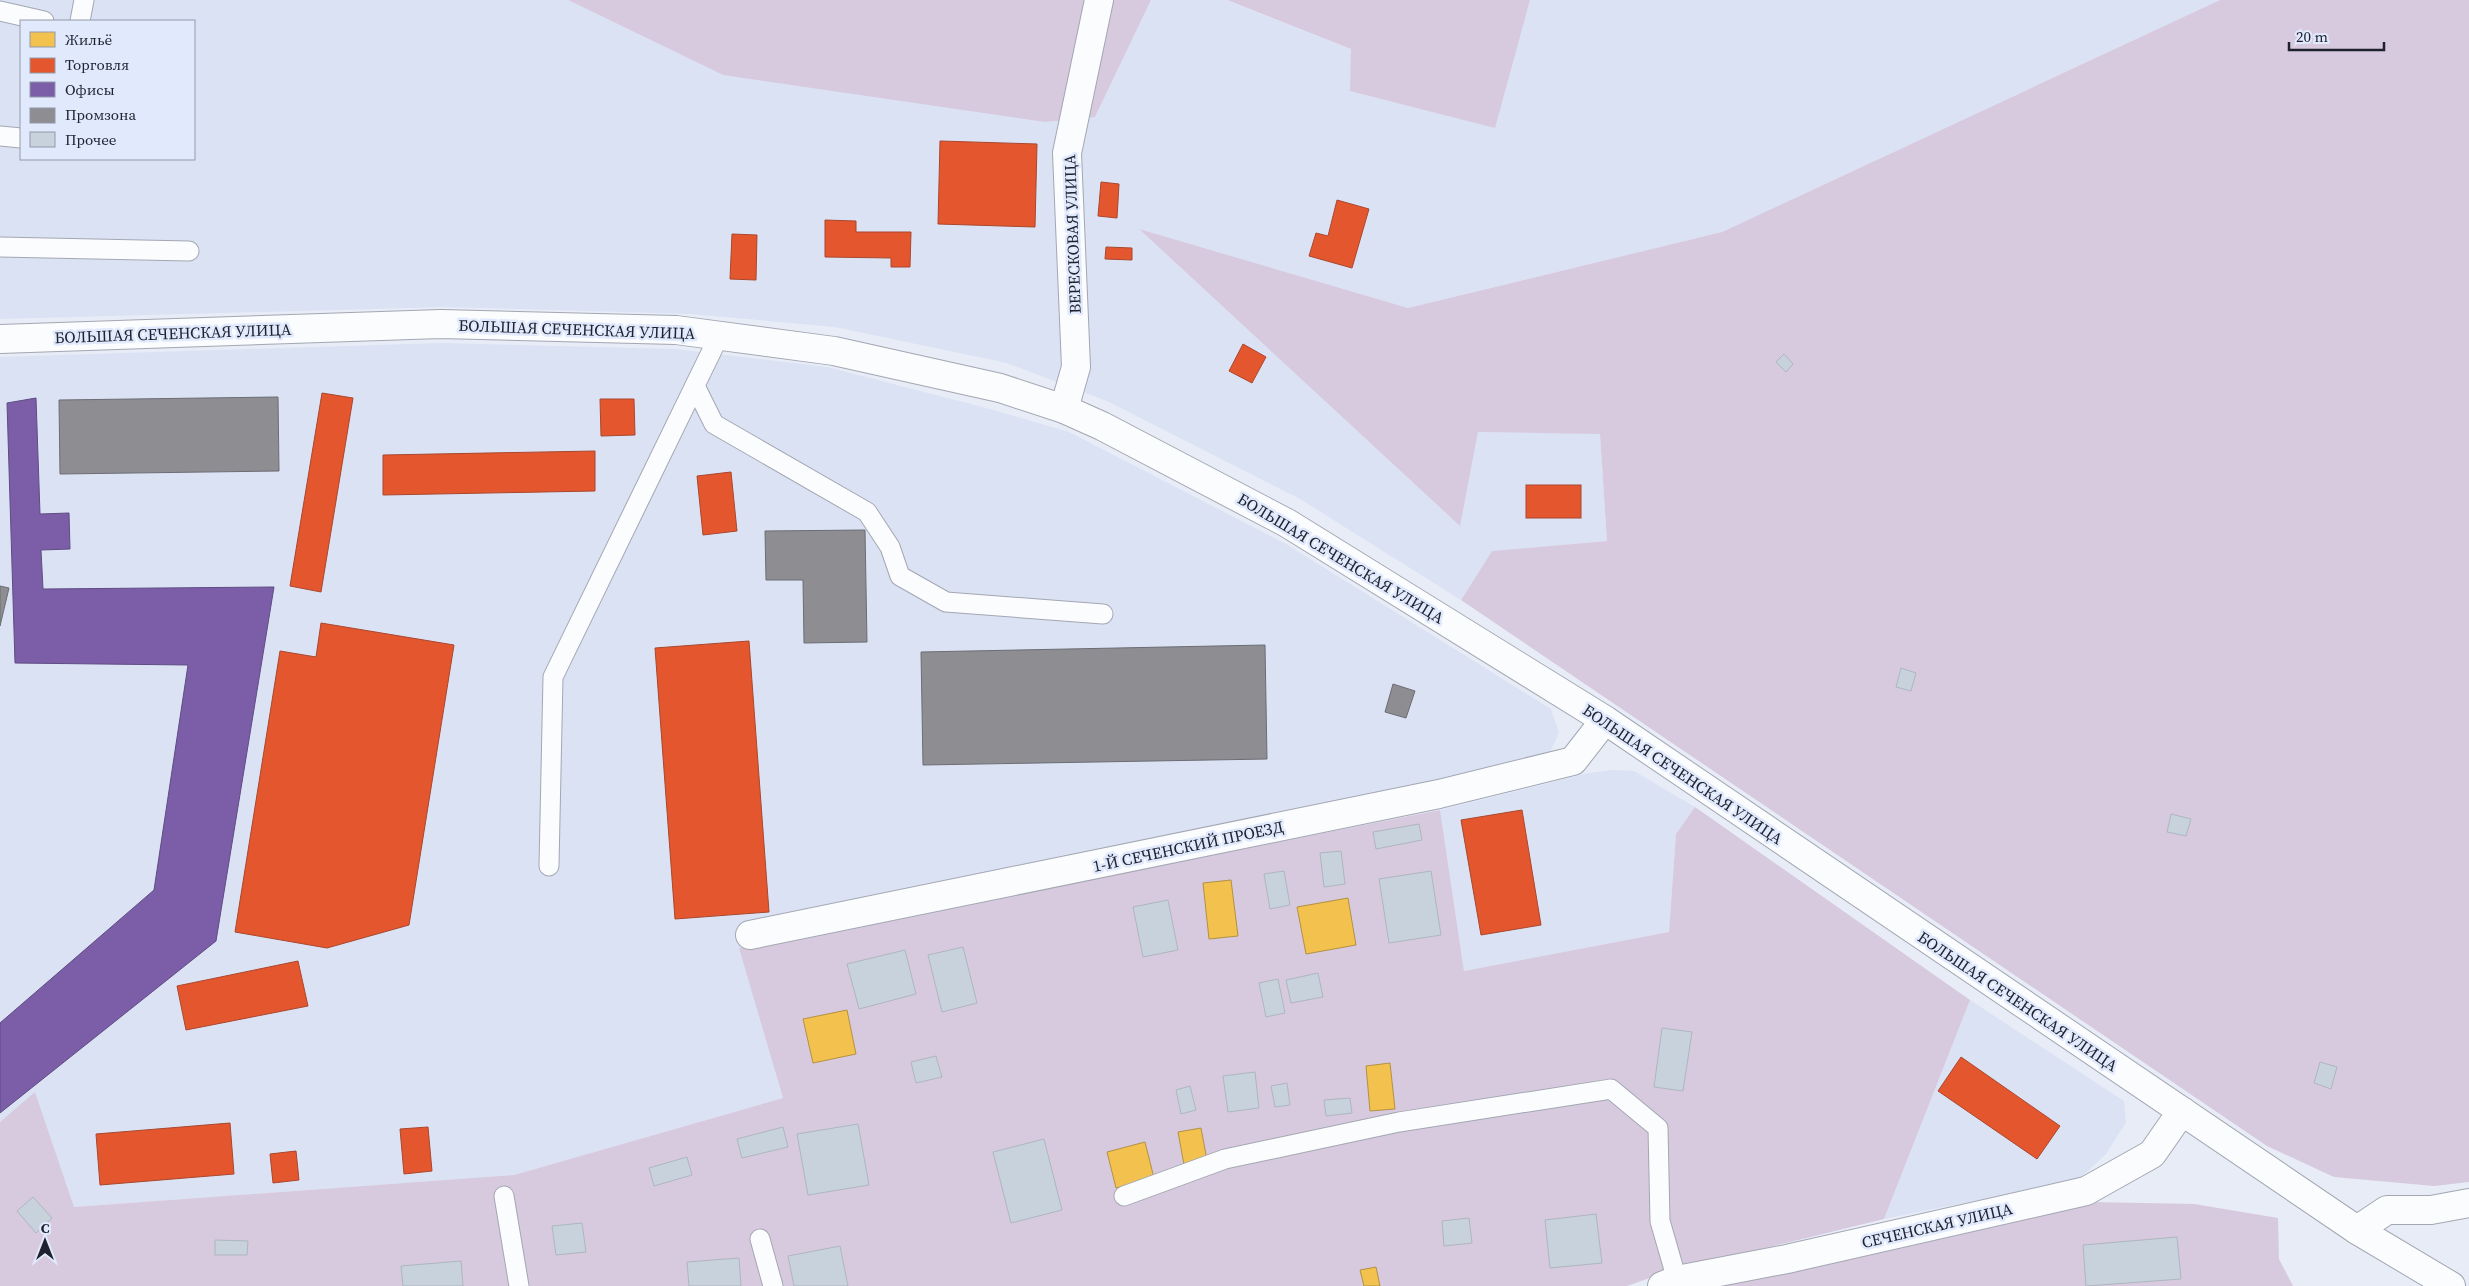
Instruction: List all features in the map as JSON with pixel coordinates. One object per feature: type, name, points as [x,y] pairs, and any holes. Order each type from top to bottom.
[{"type":"street","name":"ВЕРЕСКОВАЯ УЛИЦА","points":[[1064,409],[1076,367],[1068,153],[1099,0]]},
{"type":"street","name":"БОЛЬШАЯ СЕЧЕНСКАЯ УЛИЦА","points":[[0,339],[441,324],[676,330],[834,351],[1000,388],[1064,409],[1102,426],[1288,522],[1605,720],[2357,1230],[2451,1286]]},
{"type":"street","name":"1-Й СЕЧЕНСКИЙ ПРОЕЗД","points":[[750,935],[1439,794],[1573,761],[1605,720]]},
{"type":"street","name":"СЕЧЕНСКАЯ УЛИЦА","points":[[1670,1283],[1787,1259],[2086,1192],[2152,1154],[2182,1111]]},
{"type":"street","points":[[2357,1230],[2388,1210],[2431,1210],[2469,1203]]},
{"type":"lane","points":[[80,20],[84,0]]},
{"type":"lane","points":[[0,11],[40,20]]},
{"type":"lane","points":[[0,136],[20,138]]},
{"type":"lane","points":[[0,247],[190,251]]},
{"type":"lane","points":[[549,866],[553,677],[719,336]]},
{"type":"lane","points":[[695,386],[714,424],[867,512],[890,547],[900,576],[946,602],[1103,614]]},
{"type":"lane","points":[[1124,1196],[1225,1159],[1400,1122],[1611,1089],[1658,1128],[1660,1222],[1670,1283]]},
{"type":"lane","points":[[504,1196],[519,1286]]},
{"type":"lane","points":[[760,1239],[773,1286]]},
{"type":"shaded area","points":[[0,0],[568,0],[723,75],[1095,117],[1151,0],[1226,0],[1351,49],[1494,128],[1530,0],[2220,0],[1722,232],[1408,308],[1140,230],[1459,525],[1478,432],[1600,433],[1607,541],[1492,551],[1461,600],[1300,499],[1107,401],[1007,363],[835,327],[691,314],[444,307],[0,319]]},
{"type":"shaded area","points":[[568,0],[1151,0],[1095,117],[1045,122],[723,75]]},
{"type":"shaded area","points":[[1227,0],[1530,0],[1495,128],[1350,91],[1351,49]]},
{"type":"shaded area","points":[[2220,0],[2469,0],[2469,1182],[2434,1186],[2334,1177],[2267,1146],[1461,600],[1492,551],[1607,541],[1600,434],[1478,432],[1460,526],[1139,229],[1408,308],[1722,232]]},
{"type":"shaded area","points":[[441,343],[675,349],[827,367],[990,409],[1069,432],[1286,544],[1551,709],[1559,733],[1550,752],[1440,786],[735,930],[783,1098],[514,1175],[74,1207],[35,1093],[0,1122],[0,357]]},
{"type":"shaded area","points":[[1613,770],[1634,771],[1695,807],[1676,834],[1669,932],[1464,971],[1440,810],[1589,773]]},
{"type":"shaded area","points":[[1695,807],[1970,1000],[1884,1219],[1664,1273],[1627,1286],[0,1286],[0,1122],[35,1092],[74,1207],[514,1175],[783,1098],[739,948],[1440,810],[1464,971],[1669,932],[1676,834]]},
{"type":"shaded area","points":[[1970,1000],[2124,1101],[2126,1122],[2106,1154],[2078,1180],[1884,1219]]},
{"type":"shaded area","points":[[2091,1202],[2194,1204],[2278,1218],[2279,1259],[2293,1286],[1714,1286]]},
{"type":"building: Жильё","points":[[1231,880],[1238,936],[1209,939],[1203,883]]},
{"type":"building: Жильё","points":[[1348,898],[1356,945],[1306,954],[1297,907]]},
{"type":"building: Жильё","points":[[847,1010],[856,1054],[813,1063],[803,1019]]},
{"type":"building: Жильё","points":[[1390,1063],[1395,1109],[1370,1111],[1366,1066]]},
{"type":"building: Жильё","points":[[1201,1128],[1207,1160],[1184,1165],[1178,1132]]},
{"type":"building: Жильё","points":[[1145,1142],[1154,1178],[1116,1188],[1107,1152]]},
{"type":"building: Жильё","points":[[1376,1267],[1380,1286],[1364,1286],[1360,1270]]},
{"type":"building: Торговля","points":[[940,141],[1037,144],[1035,227],[938,224]]},
{"type":"building: Торговля","points":[[1101,182],[1119,184],[1117,218],[1098,216]]},
{"type":"building: Торговля","points":[[1337,200],[1369,209],[1352,268],[1309,256],[1316,233],[1328,236]]},
{"type":"building: Торговля","points":[[825,220],[856,221],[856,232],[911,232],[910,267],[891,267],[891,258],[825,257]]},
{"type":"building: Торговля","points":[[732,234],[757,235],[756,280],[730,279]]},
{"type":"building: Торговля","points":[[1106,247],[1132,248],[1132,260],[1105,259]]},
{"type":"building: Торговля","points":[[1243,344],[1266,357],[1252,383],[1229,371]]},
{"type":"building: Торговля","points":[[322,393],[353,398],[321,592],[290,586]]},
{"type":"building: Торговля","points":[[600,399],[634,399],[635,435],[601,436]]},
{"type":"building: Торговля","points":[[595,451],[595,491],[383,495],[383,455]]},
{"type":"building: Торговля","points":[[731,472],[737,531],[703,535],[697,476]]},
{"type":"building: Торговля","points":[[1526,485],[1581,485],[1581,518],[1526,518]]},
{"type":"building: Торговля","points":[[321,623],[454,645],[409,925],[327,948],[235,932],[280,651],[316,657]]},
{"type":"building: Торговля","points":[[749,641],[769,912],[675,919],[655,648]]},
{"type":"building: Торговля","points":[[1522,810],[1541,925],[1481,935],[1461,820]]},
{"type":"building: Торговля","points":[[298,961],[308,1006],[186,1030],[177,986]]},
{"type":"building: Торговля","points":[[1961,1057],[2060,1126],[2037,1159],[1938,1091]]},
{"type":"building: Торговля","points":[[230,1123],[234,1174],[100,1185],[96,1134]]},
{"type":"building: Торговля","points":[[428,1127],[432,1171],[404,1174],[400,1129]]},
{"type":"building: Торговля","points":[[296,1151],[299,1180],[273,1183],[270,1154]]},
{"type":"building: Офисы","points":[[36,398],[40,514],[69,513],[70,549],[41,550],[43,589],[274,587],[216,941],[0,1113],[0,1023],[154,890],[188,665],[15,663],[7,403]]},
{"type":"building: Промзона","points":[[278,397],[279,471],[60,474],[59,400]]},
{"type":"building: Промзона","points":[[865,530],[867,642],[804,643],[803,580],[766,580],[765,531]]},
{"type":"building: Промзона","points":[[0,586],[9,588],[0,626]]},
{"type":"building: Промзона","points":[[1265,645],[1267,759],[923,765],[921,652]]},
{"type":"building: Промзона","points":[[1393,684],[1415,691],[1406,718],[1385,712]]},
{"type":"building: Прочее","points":[[1784,354],[1793,364],[1786,372],[1776,362]]},
{"type":"building: Прочее","points":[[1901,668],[1916,673],[1911,691],[1896,687]]},
{"type":"building: Прочее","points":[[2171,814],[2191,819],[2186,836],[2167,832]]},
{"type":"building: Прочее","points":[[1419,824],[1422,840],[1376,849],[1373,832]]},
{"type":"building: Прочее","points":[[1341,851],[1345,884],[1324,887],[1320,853]]},
{"type":"building: Прочее","points":[[1284,871],[1290,905],[1270,909],[1264,874]]},
{"type":"building: Прочее","points":[[1431,871],[1441,935],[1389,943],[1379,879]]},
{"type":"building: Прочее","points":[[1168,900],[1178,950],[1143,957],[1133,907]]},
{"type":"building: Прочее","points":[[963,947],[977,1003],[942,1012],[928,955]]},
{"type":"building: Прочее","points":[[905,950],[916,994],[859,1009],[847,964]]},
{"type":"building: Прочее","points":[[1318,973],[1323,997],[1291,1003],[1286,980]]},
{"type":"building: Прочее","points":[[1278,979],[1285,1013],[1266,1017],[1259,983]]},
{"type":"building: Прочее","points":[[1662,1028],[1692,1032],[1683,1091],[1654,1087]]},
{"type":"building: Прочее","points":[[936,1056],[942,1077],[916,1083],[911,1062]]},
{"type":"building: Прочее","points":[[2320,1062],[2337,1067],[2331,1089],[2314,1083]]},
{"type":"building: Прочее","points":[[1255,1072],[1259,1108],[1228,1112],[1223,1076]]},
{"type":"building: Прочее","points":[[1287,1083],[1290,1105],[1275,1107],[1271,1086]]},
{"type":"building: Прочее","points":[[1190,1086],[1196,1110],[1181,1114],[1176,1090]]},
{"type":"building: Прочее","points":[[1350,1098],[1352,1113],[1326,1116],[1324,1100]]},
{"type":"building: Прочее","points":[[858,1124],[869,1185],[808,1195],[797,1134]]},
{"type":"building: Прочее","points":[[783,1127],[788,1147],[742,1158],[737,1139]]},
{"type":"building: Прочее","points":[[1044,1139],[1062,1210],[1011,1223],[993,1152]]},
{"type":"building: Прочее","points":[[687,1157],[692,1175],[654,1186],[649,1168]]},
{"type":"building: Прочее","points":[[33,1197],[52,1218],[36,1233],[17,1211]]},
{"type":"building: Прочее","points":[[1596,1214],[1602,1263],[1550,1268],[1545,1220]]},
{"type":"building: Прочее","points":[[1469,1218],[1472,1243],[1444,1246],[1442,1221]]},
{"type":"building: Прочее","points":[[582,1223],[586,1252],[556,1255],[552,1226]]},
{"type":"building: Прочее","points":[[2177,1237],[2181,1279],[2086,1286],[2083,1245]]},
{"type":"building: Прочее","points":[[215,1240],[248,1241],[247,1255],[215,1255]]},
{"type":"building: Прочее","points":[[840,1246],[848,1286],[794,1286],[788,1256]]},
{"type":"building: Прочее","points":[[739,1258],[741,1286],[689,1286],[687,1262]]},
{"type":"building: Прочее","points":[[461,1261],[463,1286],[403,1286],[401,1266]]}]
